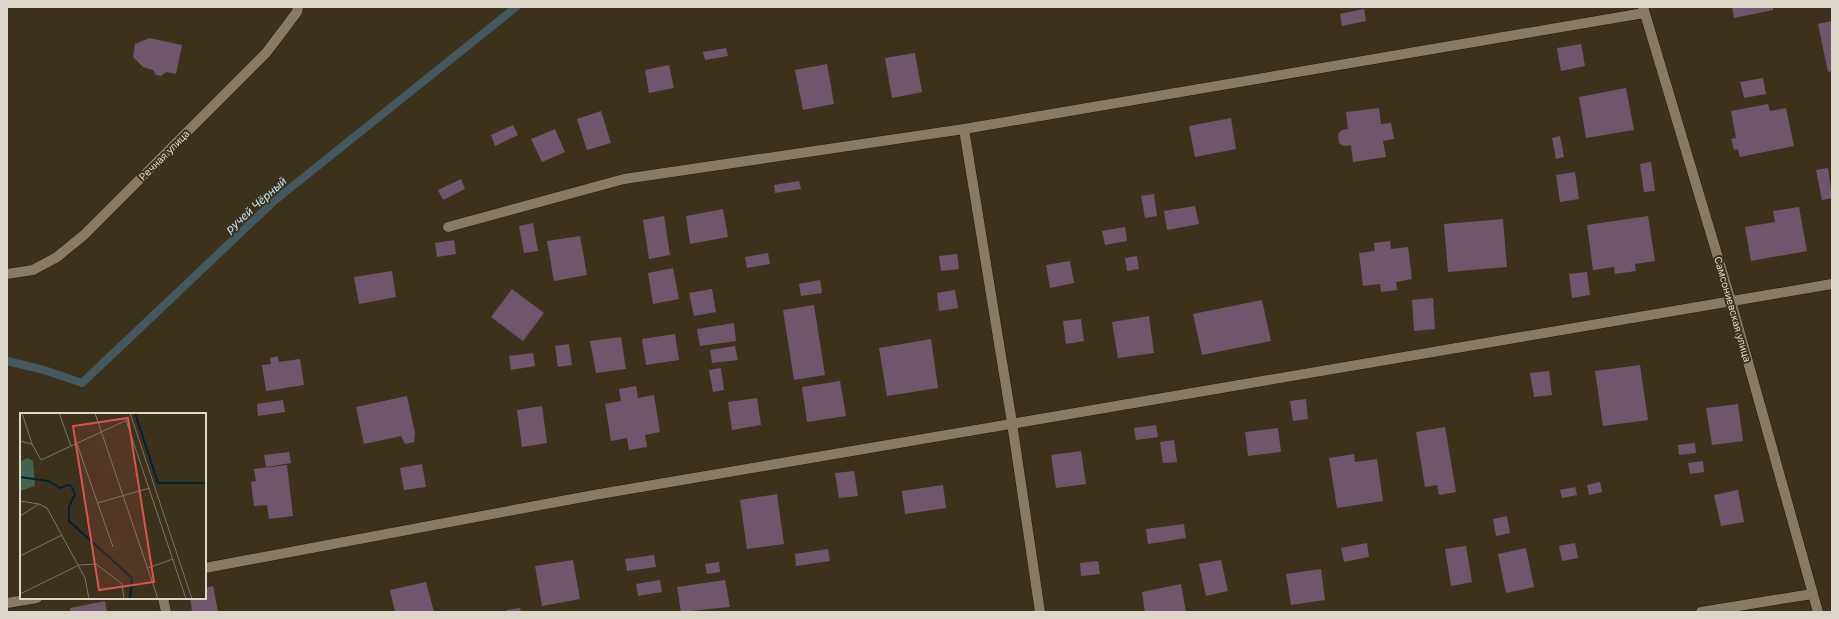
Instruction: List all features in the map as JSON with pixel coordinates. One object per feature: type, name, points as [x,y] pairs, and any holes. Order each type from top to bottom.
[{"type":"street","name":"Речная улица","points":[[7,274],[32,270],[56,257],[84,235],[266,53],[297,12],[298,7]]},
{"type":"street","points":[[448,227],[624,179],[964,129],[1643,10]]},
{"type":"street","name":"Самсониевская улица","points":[[1643,10],[1731,301],[1818,612]]},
{"type":"street","points":[[964,129],[1012,423],[1040,612]]},
{"type":"street","points":[[206,568],[594,496],[1012,423],[1832,284]]},
{"type":"street","points":[[1701,612],[1812,594]]},
{"type":"street","points":[[7,603],[31,599]]},
{"type":"street","points":[[163,599],[166,612]]},
{"type":"building","points":[[1732,7],[1773,7],[1773,10],[1734,18]]},
{"type":"building","points":[[1364,9],[1366,21],[1342,26],[1340,14]]},
{"type":"building","points":[[1832,21],[1832,71],[1828,72],[1818,24]]},
{"type":"building","points":[[149,38],[182,45],[176,74],[166,72],[161,76],[156,75],[153,70],[143,67],[133,57],[135,44]]},
{"type":"building","points":[[1581,44],[1585,66],[1561,71],[1557,48]]},
{"type":"building","points":[[726,48],[728,56],[705,60],[703,52]]},
{"type":"building","points":[[915,53],[922,92],[892,98],[885,58]]},
{"type":"building","points":[[827,64],[834,104],[803,110],[795,70]]},
{"type":"building","points":[[669,65],[674,88],[649,93],[645,70]]},
{"type":"building","points":[[1763,78],[1766,94],[1744,98],[1740,82]]},
{"type":"building","points":[[1626,88],[1634,130],[1586,138],[1579,97]]},
{"type":"building","points":[[1768,104],[1770,111],[1786,108],[1794,146],[1740,157],[1738,149],[1734,150],[1731,139],[1736,138],[1731,111]]},
{"type":"building","points":[[1379,108],[1381,124],[1391,123],[1394,139],[1383,141],[1386,157],[1353,162],[1351,145],[1344,146],[1339,143],[1338,134],[1342,130],[1348,129],[1346,112]]},
{"type":"building","points":[[601,111],[611,143],[587,150],[577,119]]},
{"type":"building","points":[[1231,118],[1236,149],[1195,157],[1189,126]]},
{"type":"building","points":[[513,125],[518,135],[495,146],[491,135]]},
{"type":"building","points":[[555,129],[565,152],[542,162],[531,139]]},
{"type":"building","points":[[1560,136],[1564,157],[1556,159],[1552,138]]},
{"type":"building","points":[[1651,162],[1655,191],[1644,192],[1640,164]]},
{"type":"building","points":[[1828,168],[1832,198],[1822,200],[1816,170]]},
{"type":"building","points":[[1575,172],[1579,199],[1560,202],[1556,175]]},
{"type":"building","points":[[461,179],[465,189],[443,200],[438,190]]},
{"type":"building","points":[[799,181],[801,189],[775,193],[774,185]]},
{"type":"building","points":[[1154,194],[1157,216],[1145,218],[1141,196]]},
{"type":"building","points":[[1195,206],[1199,224],[1167,230],[1164,211]]},
{"type":"building","points":[[1799,207],[1807,251],[1751,261],[1745,227],[1775,222],[1773,211]]},
{"type":"building","points":[[723,209],[728,237],[690,244],[686,216]]},
{"type":"building","points":[[664,216],[670,255],[649,259],[643,220]]},
{"type":"building","points":[[1648,216],[1655,261],[1635,264],[1636,271],[1615,274],[1614,267],[1593,270],[1587,225]]},
{"type":"building","points":[[1503,219],[1507,267],[1448,272],[1444,224]]},
{"type":"building","points":[[533,223],[538,251],[524,253],[519,226]]},
{"type":"building","points":[[1125,227],[1127,241],[1105,245],[1102,231]]},
{"type":"building","points":[[580,236],[587,275],[554,281],[547,241]]},
{"type":"building","points":[[454,240],[456,254],[437,257],[435,243]]},
{"type":"building","points":[[1390,241],[1391,249],[1408,247],[1412,279],[1396,282],[1397,290],[1381,292],[1380,284],[1363,286],[1359,253],[1375,251],[1374,243]]},
{"type":"building","points":[[768,253],[770,264],[747,268],[745,257]]},
{"type":"building","points":[[957,254],[959,269],[941,271],[939,256]]},
{"type":"building","points":[[1137,256],[1139,269],[1127,271],[1125,258]]},
{"type":"building","points":[[1070,261],[1074,283],[1050,288],[1046,265]]},
{"type":"building","points":[[673,268],[679,299],[653,304],[648,273]]},
{"type":"building","points":[[392,271],[396,297],[359,304],[354,277]]},
{"type":"building","points":[[1587,272],[1590,295],[1572,298],[1569,274]]},
{"type":"building","points":[[820,280],[822,293],[801,296],[799,284]]},
{"type":"building","points":[[512,289],[544,313],[523,341],[491,317]]},
{"type":"building","points":[[712,289],[716,312],[694,316],[689,293]]},
{"type":"building","points":[[955,290],[958,308],[939,311],[937,293]]},
{"type":"building","points":[[1433,298],[1435,329],[1414,331],[1412,300]]},
{"type":"building","points":[[1262,300],[1271,341],[1202,355],[1193,314]]},
{"type":"building","points":[[814,305],[825,375],[794,380],[783,310]]},
{"type":"building","points":[[1149,316],[1154,353],[1118,358],[1112,322]]},
{"type":"building","points":[[1081,319],[1084,341],[1066,344],[1063,321]]},
{"type":"building","points":[[734,323],[736,341],[700,346],[697,329]]},
{"type":"building","points":[[675,334],[679,360],[646,365],[642,339]]},
{"type":"building","points":[[621,337],[626,369],[596,373],[590,341]]},
{"type":"building","points":[[931,339],[938,388],[887,396],[879,348]]},
{"type":"building","points":[[569,344],[572,365],[558,367],[555,346]]},
{"type":"building","points":[[735,346],[738,360],[712,363],[710,350]]},
{"type":"building","points":[[533,353],[535,366],[511,370],[509,356]]},
{"type":"building","points":[[278,356],[279,362],[300,359],[304,385],[266,391],[262,365],[271,364],[270,358]]},
{"type":"building","points":[[1640,365],[1648,420],[1603,426],[1595,371]]},
{"type":"building","points":[[721,368],[724,390],[713,392],[709,370]]},
{"type":"building","points":[[1549,371],[1552,395],[1534,397],[1530,373]]},
{"type":"building","points":[[840,381],[846,416],[807,422],[802,387]]},
{"type":"building","points":[[636,386],[638,398],[654,395],[660,432],[645,435],[647,447],[629,450],[627,438],[611,441],[605,404],[621,401],[619,389]]},
{"type":"building","points":[[407,396],[415,433],[414,442],[405,444],[401,436],[364,444],[356,407]]},
{"type":"building","points":[[757,398],[761,425],[732,430],[728,402]]},
{"type":"building","points":[[1306,399],[1308,419],[1293,421],[1290,401]]},
{"type":"building","points":[[283,400],[285,412],[258,416],[257,404]]},
{"type":"building","points":[[1738,404],[1743,441],[1712,445],[1706,408]]},
{"type":"building","points":[[542,406],[547,443],[522,447],[517,410]]},
{"type":"building","points":[[1156,425],[1158,437],[1136,440],[1134,428]]},
{"type":"building","points":[[1445,427],[1456,492],[1439,495],[1437,485],[1425,487],[1416,432]]},
{"type":"building","points":[[1278,428],[1281,452],[1248,456],[1245,432]]},
{"type":"building","points":[[1174,440],[1177,462],[1163,463],[1160,442]]},
{"type":"building","points":[[1695,443],[1696,453],[1679,455],[1678,445]]},
{"type":"building","points":[[1081,451],[1086,484],[1056,488],[1051,455]]},
{"type":"building","points":[[289,452],[291,463],[266,467],[264,455]]},
{"type":"building","points":[[1354,454],[1355,462],[1377,459],[1383,501],[1337,508],[1329,458]]},
{"type":"building","points":[[1703,461],[1704,472],[1690,474],[1688,463]]},
{"type":"building","points":[[422,464],[426,487],[404,490],[400,468]]},
{"type":"building","points":[[287,465],[293,516],[269,519],[267,505],[254,506],[251,482],[256,481],[254,469]]},
{"type":"building","points":[[854,471],[858,496],[839,498],[835,473]]},
{"type":"building","points":[[1600,482],[1602,492],[1589,495],[1587,485]]},
{"type":"building","points":[[943,485],[946,508],[905,514],[902,491]]},
{"type":"building","points":[[1575,487],[1577,495],[1562,498],[1560,490]]},
{"type":"building","points":[[1738,490],[1744,522],[1721,526],[1714,495]]},
{"type":"building","points":[[777,494],[784,544],[747,549],[740,500]]},
{"type":"building","points":[[1507,516],[1510,533],[1496,536],[1493,519]]},
{"type":"building","points":[[1184,524],[1186,538],[1148,544],[1146,529]]},
{"type":"building","points":[[1367,543],[1369,557],[1344,562],[1341,548]]},
{"type":"building","points":[[1575,543],[1578,558],[1562,561],[1559,546]]},
{"type":"building","points":[[1466,546],[1472,582],[1451,586],[1445,549]]},
{"type":"building","points":[[1526,548],[1534,587],[1506,593],[1498,554]]},
{"type":"building","points":[[828,549],[830,561],[796,566],[795,554]]},
{"type":"building","points":[[654,555],[656,567],[627,571],[625,559]]},
{"type":"building","points":[[573,560],[580,599],[542,606],[535,566]]},
{"type":"building","points":[[1221,560],[1228,591],[1206,596],[1199,564]]},
{"type":"building","points":[[1098,561],[1100,574],[1081,576],[1080,563]]},
{"type":"building","points":[[719,562],[720,572],[707,574],[705,564]]},
{"type":"building","points":[[1321,569],[1325,600],[1291,605],[1286,574]]},
{"type":"building","points":[[660,580],[662,592],[638,596],[636,584]]},
{"type":"building","points":[[725,580],[730,607],[681,612],[677,587]]},
{"type":"building","points":[[426,582],[434,612],[395,612],[390,590]]},
{"type":"building","points":[[1181,584],[1186,612],[1145,612],[1142,592]]},
{"type":"building","points":[[213,586],[218,612],[192,612],[190,599],[206,599],[206,588]]},
{"type":"building","points":[[105,601],[107,612],[70,612],[70,608]]},
{"type":"building","points":[[520,608],[521,612],[507,612],[506,610]]},
{"type":"waterway","name":"ручей Чёрный","points":[[7,361],[44,370],[82,383],[273,202],[516,7]]}]
